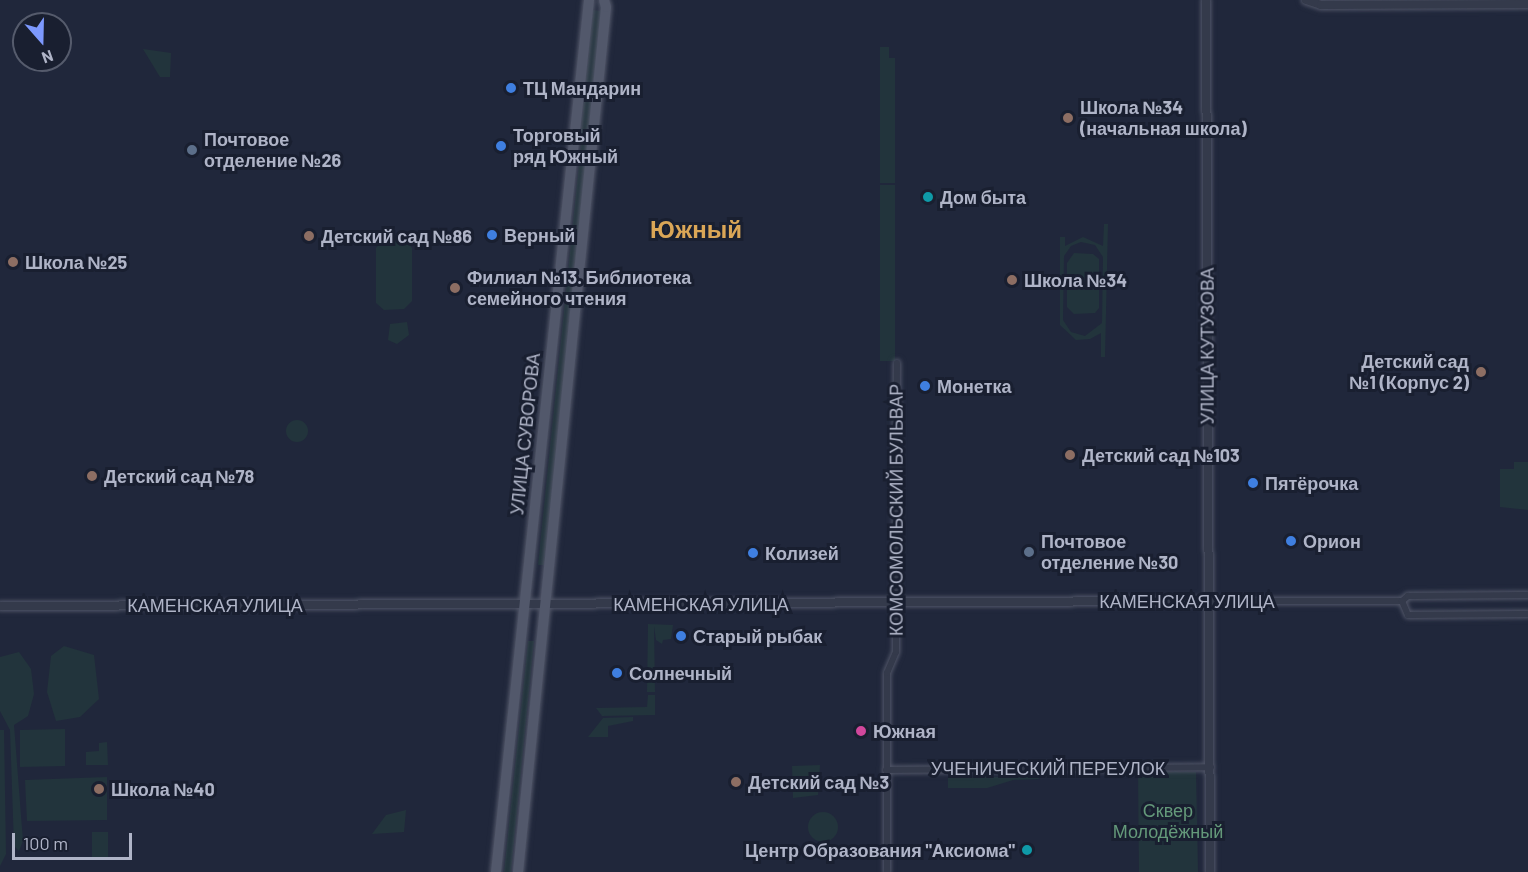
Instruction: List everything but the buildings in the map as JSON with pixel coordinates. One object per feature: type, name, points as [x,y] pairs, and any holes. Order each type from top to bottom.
[{"type":"main road","name":"УЛИЦА СУВОРОВА","points":[[496,872],[589,0]]},
{"type":"main road","name":"УЛИЦА СУВОРОВА","points":[[518,872],[605,19],[604,0]]},
{"type":"street","name":"УЛИЦА КУТУЗОВА","points":[[1206,0],[1210,872]]},
{"type":"street","points":[[1306,0],[1321,5],[1528,4]]},
{"type":"street","name":"КОМСОМОЛЬСКИЙ БУЛЬВАР","points":[[887,872],[887,673],[896,652],[897,603],[894,420],[897,363]]},
{"type":"street","name":"КАМЕНСКАЯ УЛИЦА","points":[[0,606],[1402,601],[1408,596],[1528,595]]},
{"type":"street","points":[[1402,601],[1408,615],[1528,614]]},
{"type":"street","name":"УЧЕНИЧЕСКИЙ ПЕРЕУЛОК","points":[[886,770],[1211,767]]},
{"type":"green space","points":[[593,10],[601,11],[588,138],[580,137]]},
{"type":"green space","points":[[880,47],[889,47],[889,58],[895,58],[895,183],[880,183]]},
{"type":"green space","points":[[143,49],[171,53],[170,77],[160,77]]},
{"type":"green space","points":[[581,144],[588,144],[544,565],[538,565]]},
{"type":"green space","points":[[880,185],[895,185],[895,361],[880,361]]},
{"type":"green space","points":[[1104,224],[1108,224],[1105,357],[1101,357],[1101,333],[1090,339],[1076,340],[1060,325],[1060,237],[1065,237],[1065,246],[1083,237],[1103,246]],"holes":[[[1081,242],[1095,245],[1103,257],[1102,323],[1085,336],[1071,332],[1063,320],[1064,256],[1071,246]]]},
{"type":"green space","points":[[406,240],[412,248],[412,301],[404,309],[384,310],[376,303],[376,248],[382,241]]},
{"type":"green space","points":[[1074,253],[1093,254],[1099,259],[1099,308],[1095,313],[1074,314],[1067,307],[1067,263]]},
{"type":"green space","points":[[407,322],[409,335],[397,344],[388,340],[390,324]]},
{"type":"green space","points":[[297,420],[305,423],[308,431],[305,439],[297,442],[289,439],[286,431],[289,423]]},
{"type":"green space","points":[[1514,462],[1528,462],[1528,510],[1500,507],[1500,469],[1514,469]]},
{"type":"green space","points":[[648,624],[673,625],[671,639],[663,640],[662,644],[656,640],[654,626],[655,692],[647,692]]},
{"type":"green space","points":[[528,641],[534,641],[511,872],[504,872]]},
{"type":"green space","points":[[64,646],[94,655],[99,699],[80,717],[56,721],[47,692],[51,656]]},
{"type":"green space","points":[[19,652],[31,669],[34,694],[28,716],[14,725],[23,841],[19,851],[14,846],[10,730],[0,711],[0,657]]},
{"type":"green space","points":[[648,695],[655,695],[655,715],[602,716],[596,708],[647,707]]},
{"type":"green space","points":[[633,717],[633,721],[608,726],[608,737],[588,737],[603,718]]},
{"type":"green space","points":[[65,729],[65,766],[20,767],[20,730]]},
{"type":"green space","points":[[0,730],[4,730],[6,854],[0,866]]},
{"type":"green space","points":[[107,742],[108,765],[86,765],[86,752],[99,751],[99,743]]},
{"type":"green space","points":[[820,765],[818,795],[793,798],[792,766]]},
{"type":"green space","name":"Сквер Молодёжный","points":[[1138,771],[1196,772],[1198,872],[1139,872]]},
{"type":"green space","points":[[107,777],[107,820],[27,821],[25,780]]},
{"type":"green space","points":[[948,777],[1038,777],[1039,779],[1013,780],[987,788],[948,788]]},
{"type":"green space","points":[[406,810],[404,832],[372,834],[386,815]]},
{"type":"green space","points":[[823,812],[829,813],[837,821],[837,833],[829,841],[823,842],[817,841],[809,833],[808,827],[809,821],[817,813]]},
{"type":"green space","points":[[92,832],[108,832],[108,857],[92,857]]},
{"type":"place","name":"ТЦ Мандарин","points":[[511,88]]},
{"type":"place","name":"Школа №34 (начальная школа)","points":[[1068,118]]},
{"type":"place","name":"Торговый ряд Южный","points":[[501,146]]},
{"type":"place","name":"Почтовое отделение №26","points":[[192,150]]},
{"type":"place","name":"Дом быта","points":[[928,197]]},
{"type":"place","name":"Верный","points":[[492,235]]},
{"type":"place","name":"Детский сад №86","points":[[309,236]]},
{"type":"place","name":"Школа №25","points":[[13,262]]},
{"type":"place","name":"Школа №34","points":[[1012,280]]},
{"type":"place","name":"Филиал №13. Библиотека семейного чтения","points":[[455,288]]},
{"type":"place","name":"Детский сад №1 (Корпус 2)","points":[[1481,372]]},
{"type":"place","name":"Монетка","points":[[925,386]]},
{"type":"place","name":"Детский сад №103","points":[[1070,455]]},
{"type":"place","name":"Детский сад №78","points":[[92,476]]},
{"type":"place","name":"Пятёрочка","points":[[1253,483]]},
{"type":"place","name":"Орион","points":[[1291,541]]},
{"type":"place","name":"Почтовое отделение №30","points":[[1029,552]]},
{"type":"place","name":"Колизей","points":[[753,553]]},
{"type":"place","name":"Старый рыбак","points":[[681,636]]},
{"type":"place","name":"Солнечный","points":[[617,673]]},
{"type":"place","name":"Южная","points":[[861,731]]},
{"type":"place","name":"Детский сад №3","points":[[736,782]]},
{"type":"place","name":"Школа №40","points":[[99,789]]},
{"type":"place","name":"Центр Образования \"Аксиома\"","points":[[1027,850]]},
{"type":"district","name":"Южный","points":[[696,229]]}]
